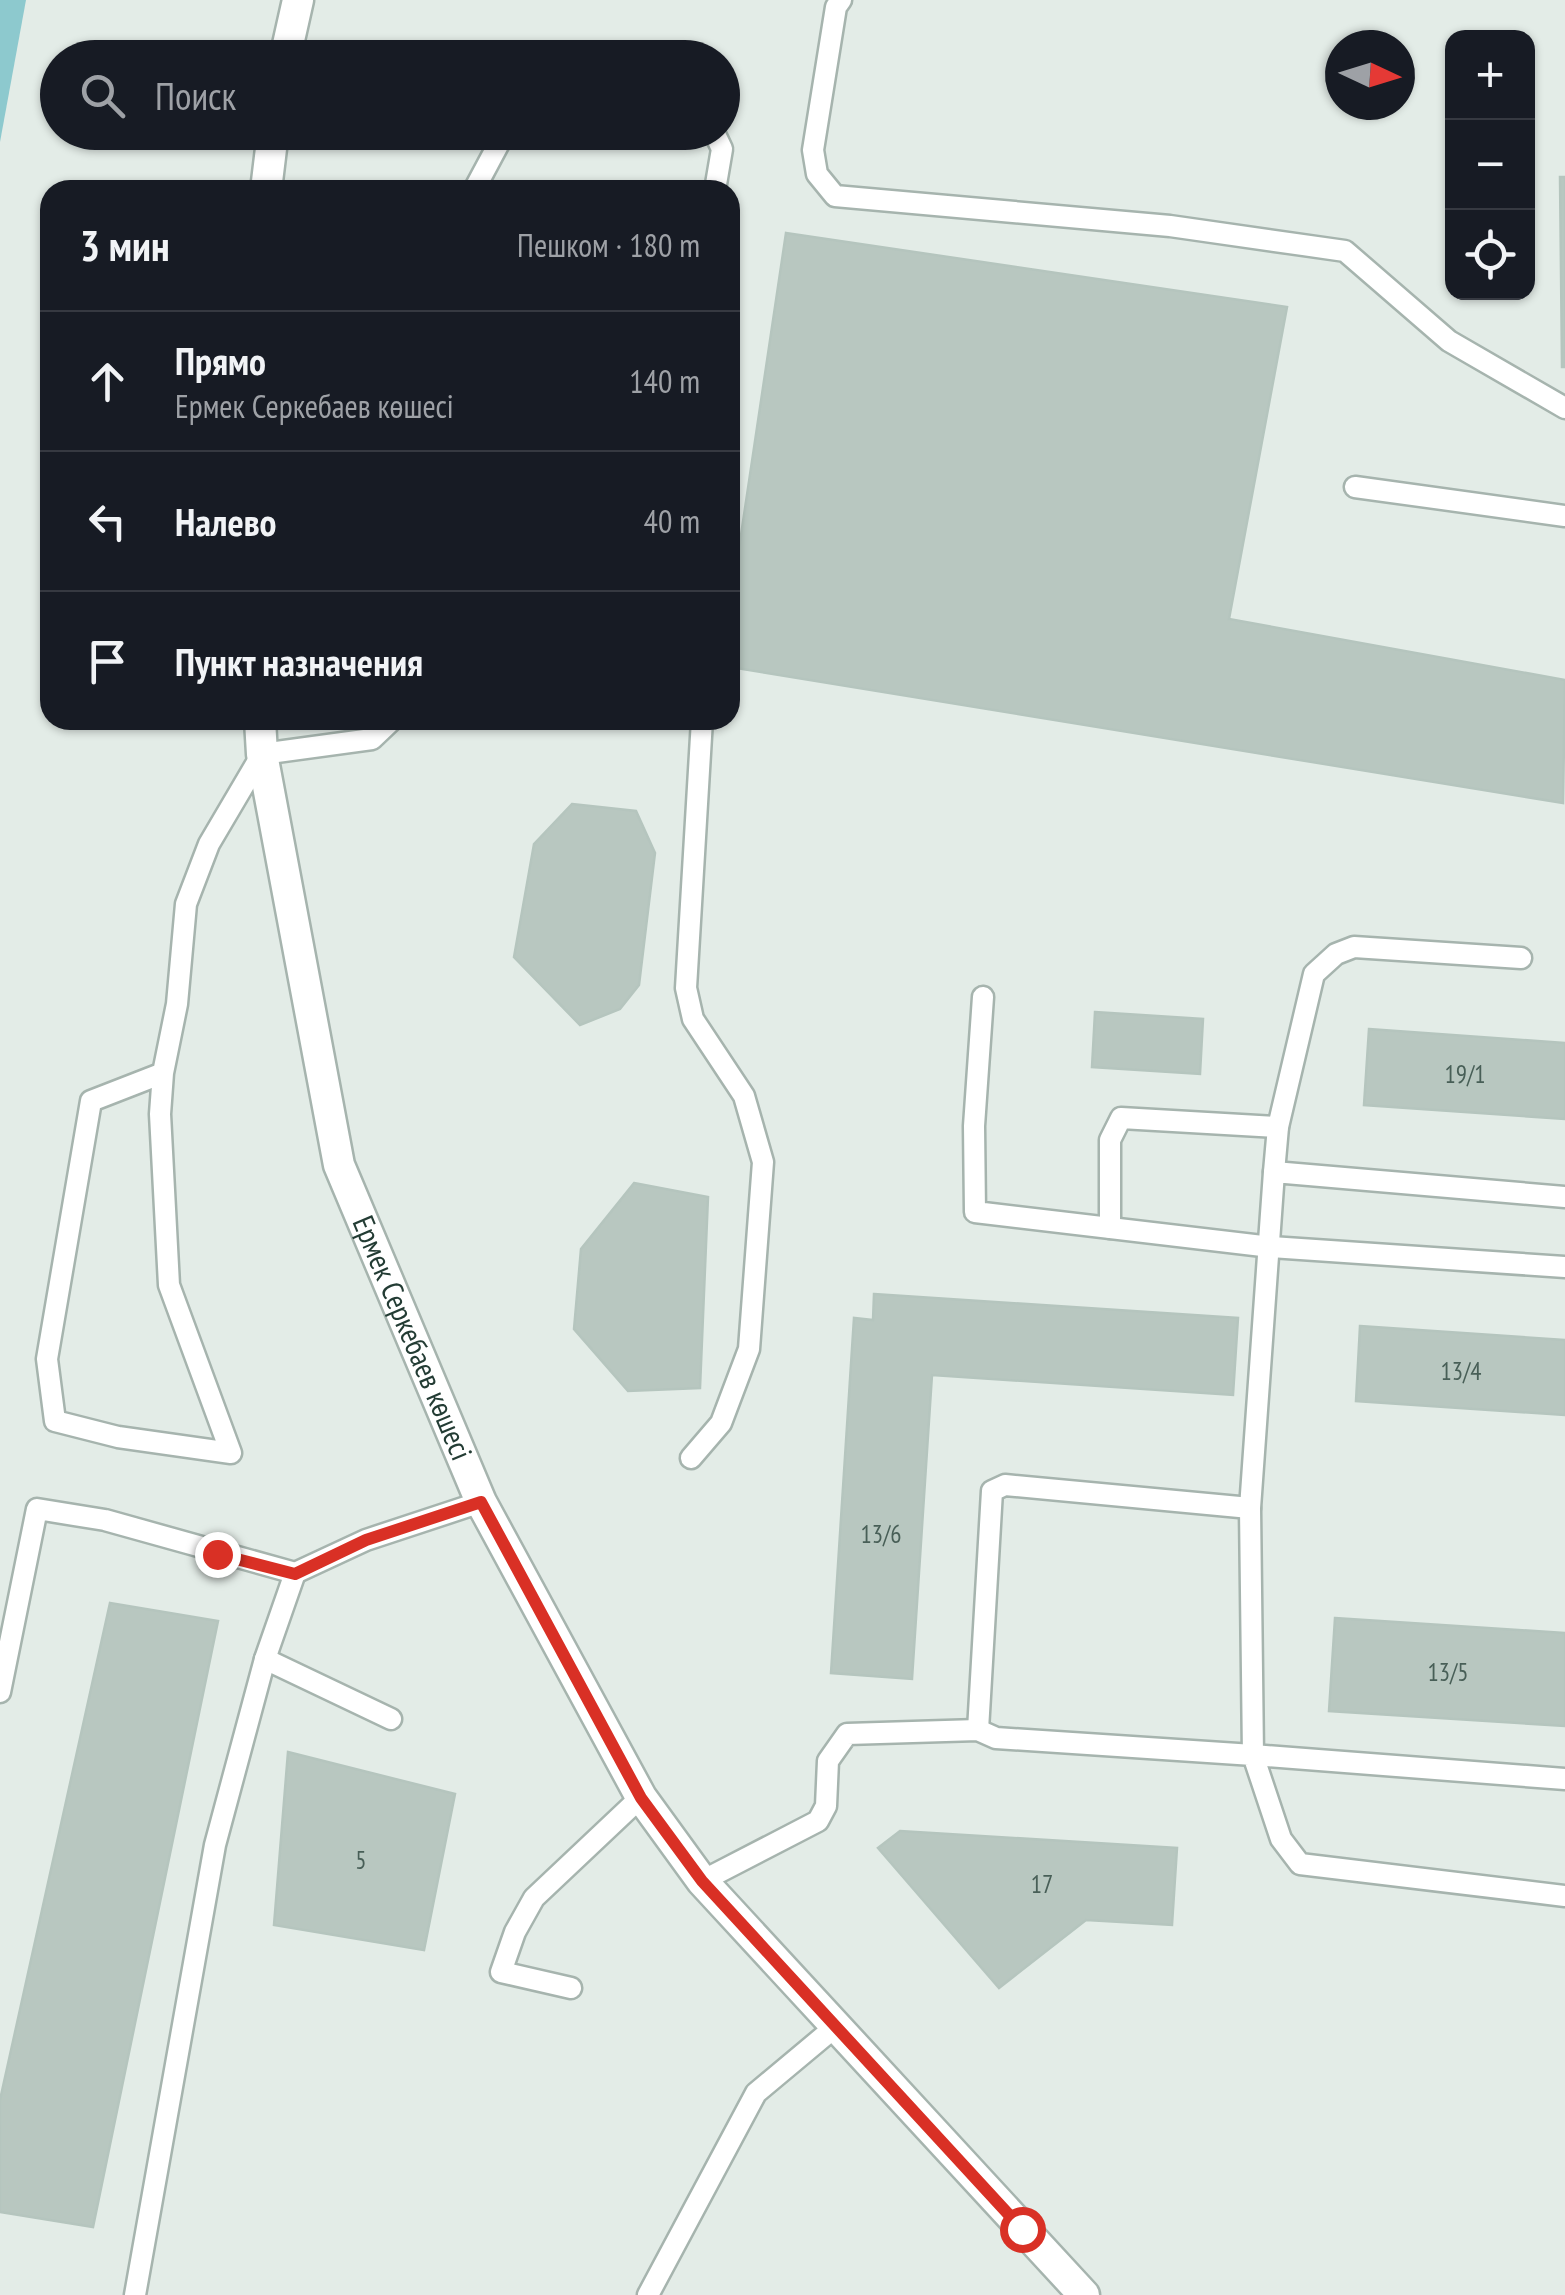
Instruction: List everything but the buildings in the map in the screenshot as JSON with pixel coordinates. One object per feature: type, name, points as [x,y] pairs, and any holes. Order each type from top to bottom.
[{"type":"street","points":[[288,40],[298,0]]},
{"type":"street","points":[[267,180],[271,150]]},
{"type":"street","name":"Ермек Серкебаев көшесі","points":[[261,730],[339,1166],[481,1502],[641,1798],[702,1881],[1084,2295]]},
{"type":"lane","points":[[841,0],[813,150],[816,174],[835,196],[1170,226],[1345,251],[1449,341],[1565,408]]},
{"type":"lane","points":[[479,180],[495,150]]},
{"type":"lane","points":[[717,180],[722,150]]},
{"type":"lane","points":[[1355,487],[1565,516]]},
{"type":"lane","points":[[162,1073],[91,1101],[48,1360],[55,1421],[118,1437],[231,1453],[170,1284],[162,1073],[178,1004],[186,904],[209,844],[262,754],[372,739],[381,730]]},
{"type":"lane","points":[[692,1458],[720,1423],[749,1348],[762,1162],[744,1096],[693,1019],[686,988],[701,730]]},
{"type":"lane","points":[[1521,958],[1354,947],[1336,954],[1314,974],[1278,1127],[1274,1172],[1272,1247],[1250,1508],[1253,1755],[1281,1839],[1300,1864],[1565,1896]]},
{"type":"lane","points":[[983,997],[974,1126],[975,1212],[1272,1247],[1565,1267]]},
{"type":"lane","points":[[1110,1228],[1110,1140],[1121,1118],[1278,1127]]},
{"type":"lane","points":[[1274,1172],[1565,1196]]},
{"type":"lane","points":[[978,1730],[992,1491],[1005,1485],[1250,1508]]},
{"type":"lane","points":[[0,1692],[37,1509],[105,1520],[295,1574],[366,1540],[481,1502]]},
{"type":"lane","points":[[136,2295],[214,1845],[265,1659],[295,1574]]},
{"type":"lane","points":[[265,1659],[391,1719]]},
{"type":"lane","points":[[702,1881],[818,1821],[826,1806],[828,1761],[847,1734],[978,1730],[996,1738],[1565,1779]]},
{"type":"lane","points":[[571,1988],[501,1972],[515,1932],[534,1898],[641,1798]]},
{"type":"lane","points":[[648,2295],[756,2093],[835,2027]]},
{"type":"water","points":[[0,0],[26,0],[0,142]]},
{"type":"route","points":[[217,1554],[295,1574],[366,1540],[481,1502],[641,1798],[702,1881],[1022,2229]]}]
